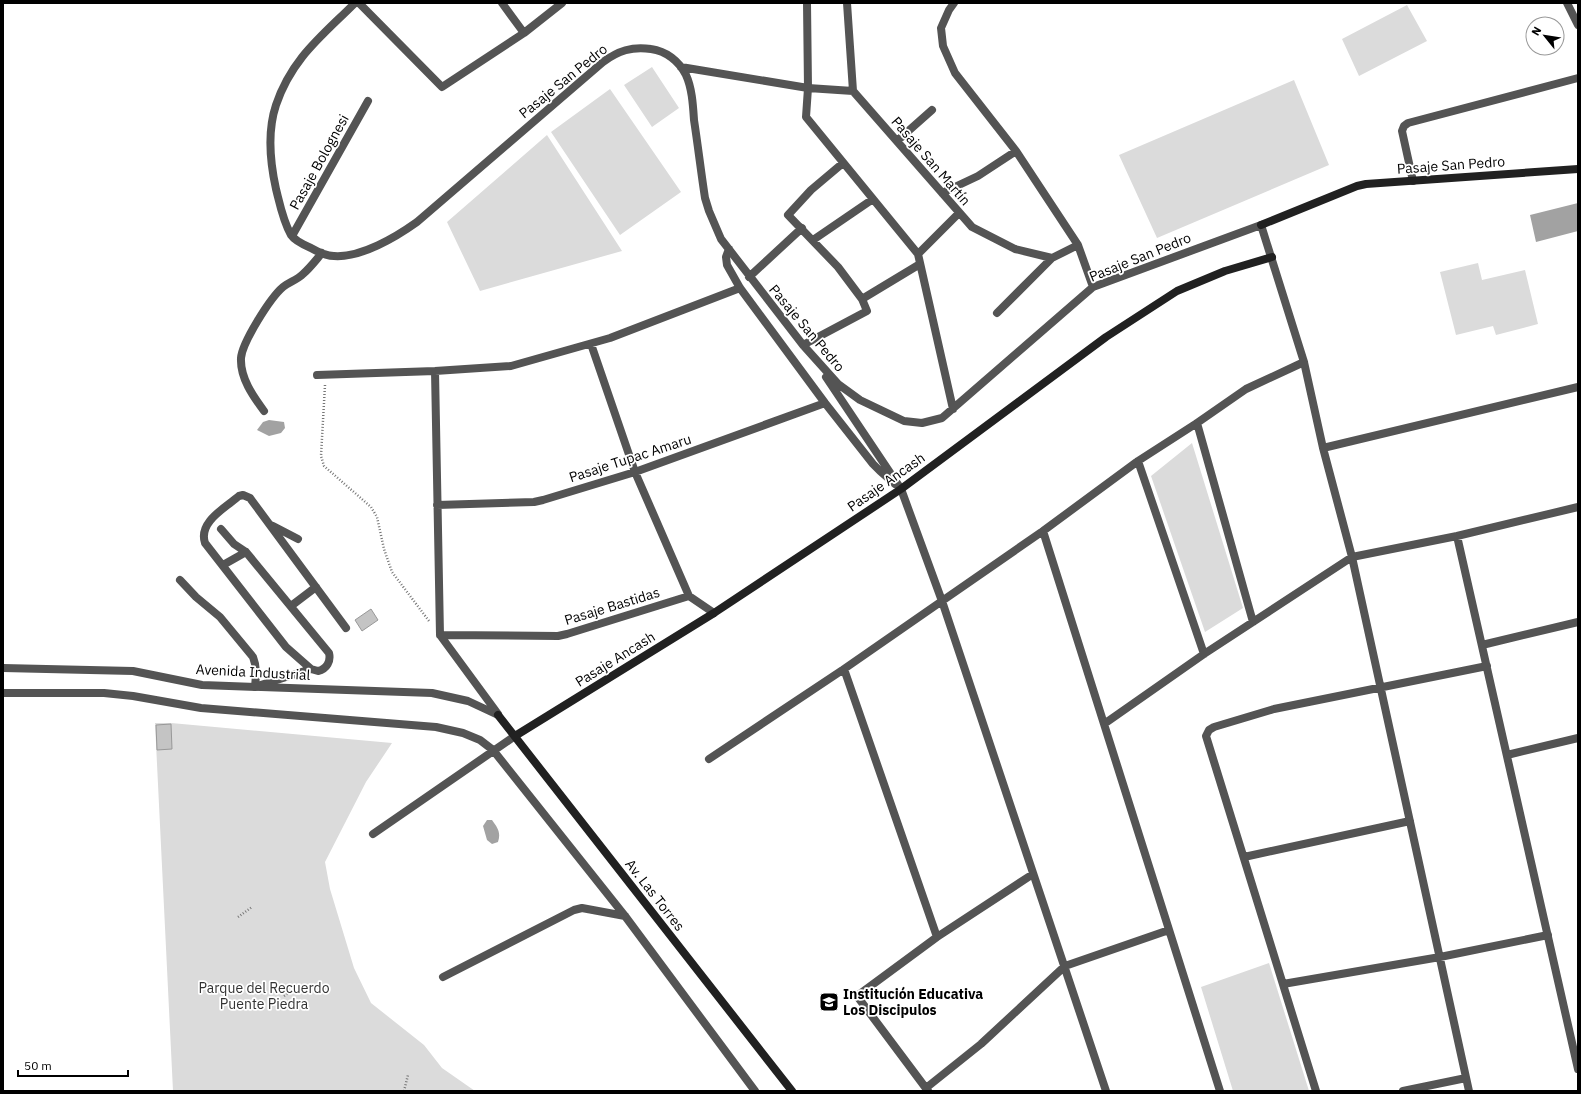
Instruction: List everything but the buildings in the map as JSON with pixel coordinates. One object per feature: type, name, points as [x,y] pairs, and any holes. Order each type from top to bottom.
[{"type":"street","points":[[292,236],[283,219],[271,168],[270,138],[276,106],[289,74],[310,47],[356,3]]},
{"type":"street","points":[[359,3],[442,87],[524,33],[562,3]]},
{"type":"street","points":[[502,3],[524,33]]},
{"type":"street","points":[[807,3],[808,88],[806,117],[918,254],[953,409]]},
{"type":"street","points":[[681,67],[808,88],[854,91],[847,3]]},
{"type":"street","points":[[954,3],[948,10],[942,28],[943,46],[955,72],[1016,151],[1078,245],[1094,286]]},
{"type":"street","points":[[1567,3],[1578,25]]},
{"type":"street","name":"Pasaje San Pedro","points":[[292,236],[304,245],[322,253],[334,256],[356,253],[386,242],[401,234],[417,222],[602,62],[615,53],[628,49],[640,47],[654,49],[666,53],[681,67],[686,77],[692,99],[706,198],[714,224],[721,239],[803,346],[838,384],[860,400],[904,421],[922,423],[942,418],[1094,286],[1261,224],[1357,186],[1366,184],[1578,169]]},
{"type":"street","points":[[1413,181],[1402,131],[1404,126],[1408,123],[1578,78]]},
{"type":"street","name":"Pasaje San Martín","points":[[854,91],[972,227],[1015,249],[1052,258]]},
{"type":"street","name":"Pasaje Bolognesi","points":[[292,236],[368,101]]},
{"type":"street","points":[[897,141],[932,110]]},
{"type":"street","points":[[942,193],[978,176],[1016,151]]},
{"type":"street","points":[[803,346],[867,311],[862,300],[838,267],[788,215],[811,190],[843,163]]},
{"type":"street","points":[[813,240],[873,199]]},
{"type":"street","points":[[918,254],[960,213]]},
{"type":"street","points":[[1261,224],[1304,362],[1323,448],[1352,557],[1469,1091]]},
{"type":"street","points":[[749,277],[802,228]]},
{"type":"street","points":[[997,313],[1052,258],[1078,245]]},
{"type":"street","points":[[729,249],[726,257],[727,265],[740,288],[825,403],[880,471],[901,489]]},
{"type":"street","points":[[264,411],[251,392],[244,376],[241,358],[249,337],[262,312],[282,288],[303,274],[322,253]]},
{"type":"street","name":"Pasaje Ancash","points":[[515,736],[714,613],[901,489],[1106,337],[1177,291],[1225,270],[1272,257]]},
{"type":"street","points":[[862,300],[920,264]]},
{"type":"street","points":[[317,375],[435,371],[510,366],[610,338],[740,288]]},
{"type":"street","points":[[591,344],[636,472],[688,596],[714,613]]},
{"type":"street","points":[[814,359],[901,489],[942,601],[1065,966],[1104,1090]]},
{"type":"street","points":[[709,759],[844,669],[1043,531],[1138,461],[1246,389],[1304,362]]},
{"type":"street","points":[[435,371],[440,635],[498,715]]},
{"type":"street","points":[[1323,448],[1578,387]]},
{"type":"street","name":"Pasaje Tupac Amaru","points":[[437,505],[534,502],[636,472],[825,403]]},
{"type":"street","points":[[1197,423],[1253,622]]},
{"type":"street","points":[[1138,461],[1204,654]]},
{"type":"street","points":[[221,528],[234,544],[246,552],[329,653],[330,657],[326,667],[318,671],[311,669],[286,646],[205,542],[203,532],[210,521],[239,496],[247,496],[254,502],[346,628]]},
{"type":"street","points":[[1104,724],[1204,654],[1352,557],[1457,536],[1578,507]]},
{"type":"street","points":[[271,525],[298,539]]},
{"type":"street","points":[[1043,531],[1220,1091]]},
{"type":"street","points":[[1457,536],[1578,1069]]},
{"type":"street","points":[[223,565],[246,552]]},
{"type":"street","points":[[180,580],[196,597],[220,617],[253,657],[256,664],[255,687],[311,669]]},
{"type":"street","points":[[291,606],[316,587]]},
{"type":"street","name":"Pasaje Bastidas","points":[[440,635],[558,636],[688,596]]},
{"type":"street","points":[[1482,645],[1578,622]]},
{"type":"street","points":[[1316,1091],[1206,736],[1209,730],[1214,727],[1274,709],[1487,666]]},
{"type":"street","name":"Avenida Industrial","points":[[3,668],[133,672],[202,685],[432,693],[468,701],[498,715]]},
{"type":"street","points":[[844,669],[937,937]]},
{"type":"street","points":[[3,693],[104,694],[132,696],[201,708],[436,727],[463,733],[480,740],[493,750],[626,916],[755,1091]]},
{"type":"street","name":"Av. Las Torres","points":[[498,715],[792,1091]]},
{"type":"street","points":[[373,834],[515,736]]},
{"type":"street","points":[[1507,755],[1578,738]]},
{"type":"street","points":[[1244,857],[1410,821]]},
{"type":"street","points":[[1033,874],[937,937],[857,996],[927,1090],[981,1044],[1065,966],[1170,930]]},
{"type":"street","points":[[443,977],[574,910],[582,908],[626,916]]},
{"type":"street","points":[[1283,984],[1440,957],[1548,935]]},
{"type":"street","points":[[1403,1091],[1466,1078]]},
{"type":"path","points":[[326,375],[321,456],[324,466],[371,507],[377,517],[384,549],[392,572],[440,635]]},
{"type":"path","points":[[238,917],[252,907]]},
{"type":"path","points":[[284,996],[301,984]]},
{"type":"path","points":[[404,1091],[408,1075]]},
{"type":"green space","points":[[1407,5],[1427,41],[1359,76],[1342,39]]},
{"type":"green space","points":[[652,67],[679,108],[652,127],[624,85]]},
{"type":"green space","points":[[1294,80],[1329,165],[1157,238],[1119,155]]},
{"type":"green space","points":[[610,89],[681,192],[620,235],[551,132]]},
{"type":"green space","points":[[547,135],[622,251],[480,291],[447,222]]},
{"type":"green space","points":[[1478,263],[1482,280],[1525,270],[1538,324],[1496,335],[1493,326],[1456,335],[1440,272]]},
{"type":"green space","points":[[1192,443],[1243,608],[1205,632],[1151,476]]},
{"type":"green space","name":"Parque del Recuerdo Puente Piedra","points":[[155,723],[171,723],[392,743],[366,782],[325,862],[330,889],[354,968],[371,1003],[424,1045],[442,1068],[475,1091],[173,1091]]},
{"type":"green space","points":[[1269,963],[1309,1091],[1233,1091],[1201,987]]},
{"type":"shaded area","points":[[1578,203],[1578,231],[1536,242],[1530,215]]},
{"type":"shaded area","points":[[269,420],[284,422],[285,428],[281,433],[269,436],[257,430],[263,422]]},
{"type":"shaded area","points":[[487,820],[492,820],[497,828],[499,833],[498,842],[492,844],[487,840],[483,826]]},
{"type":"place","name":"Institución Educativa Los Discipulos","points":[[829,1002]]}]
